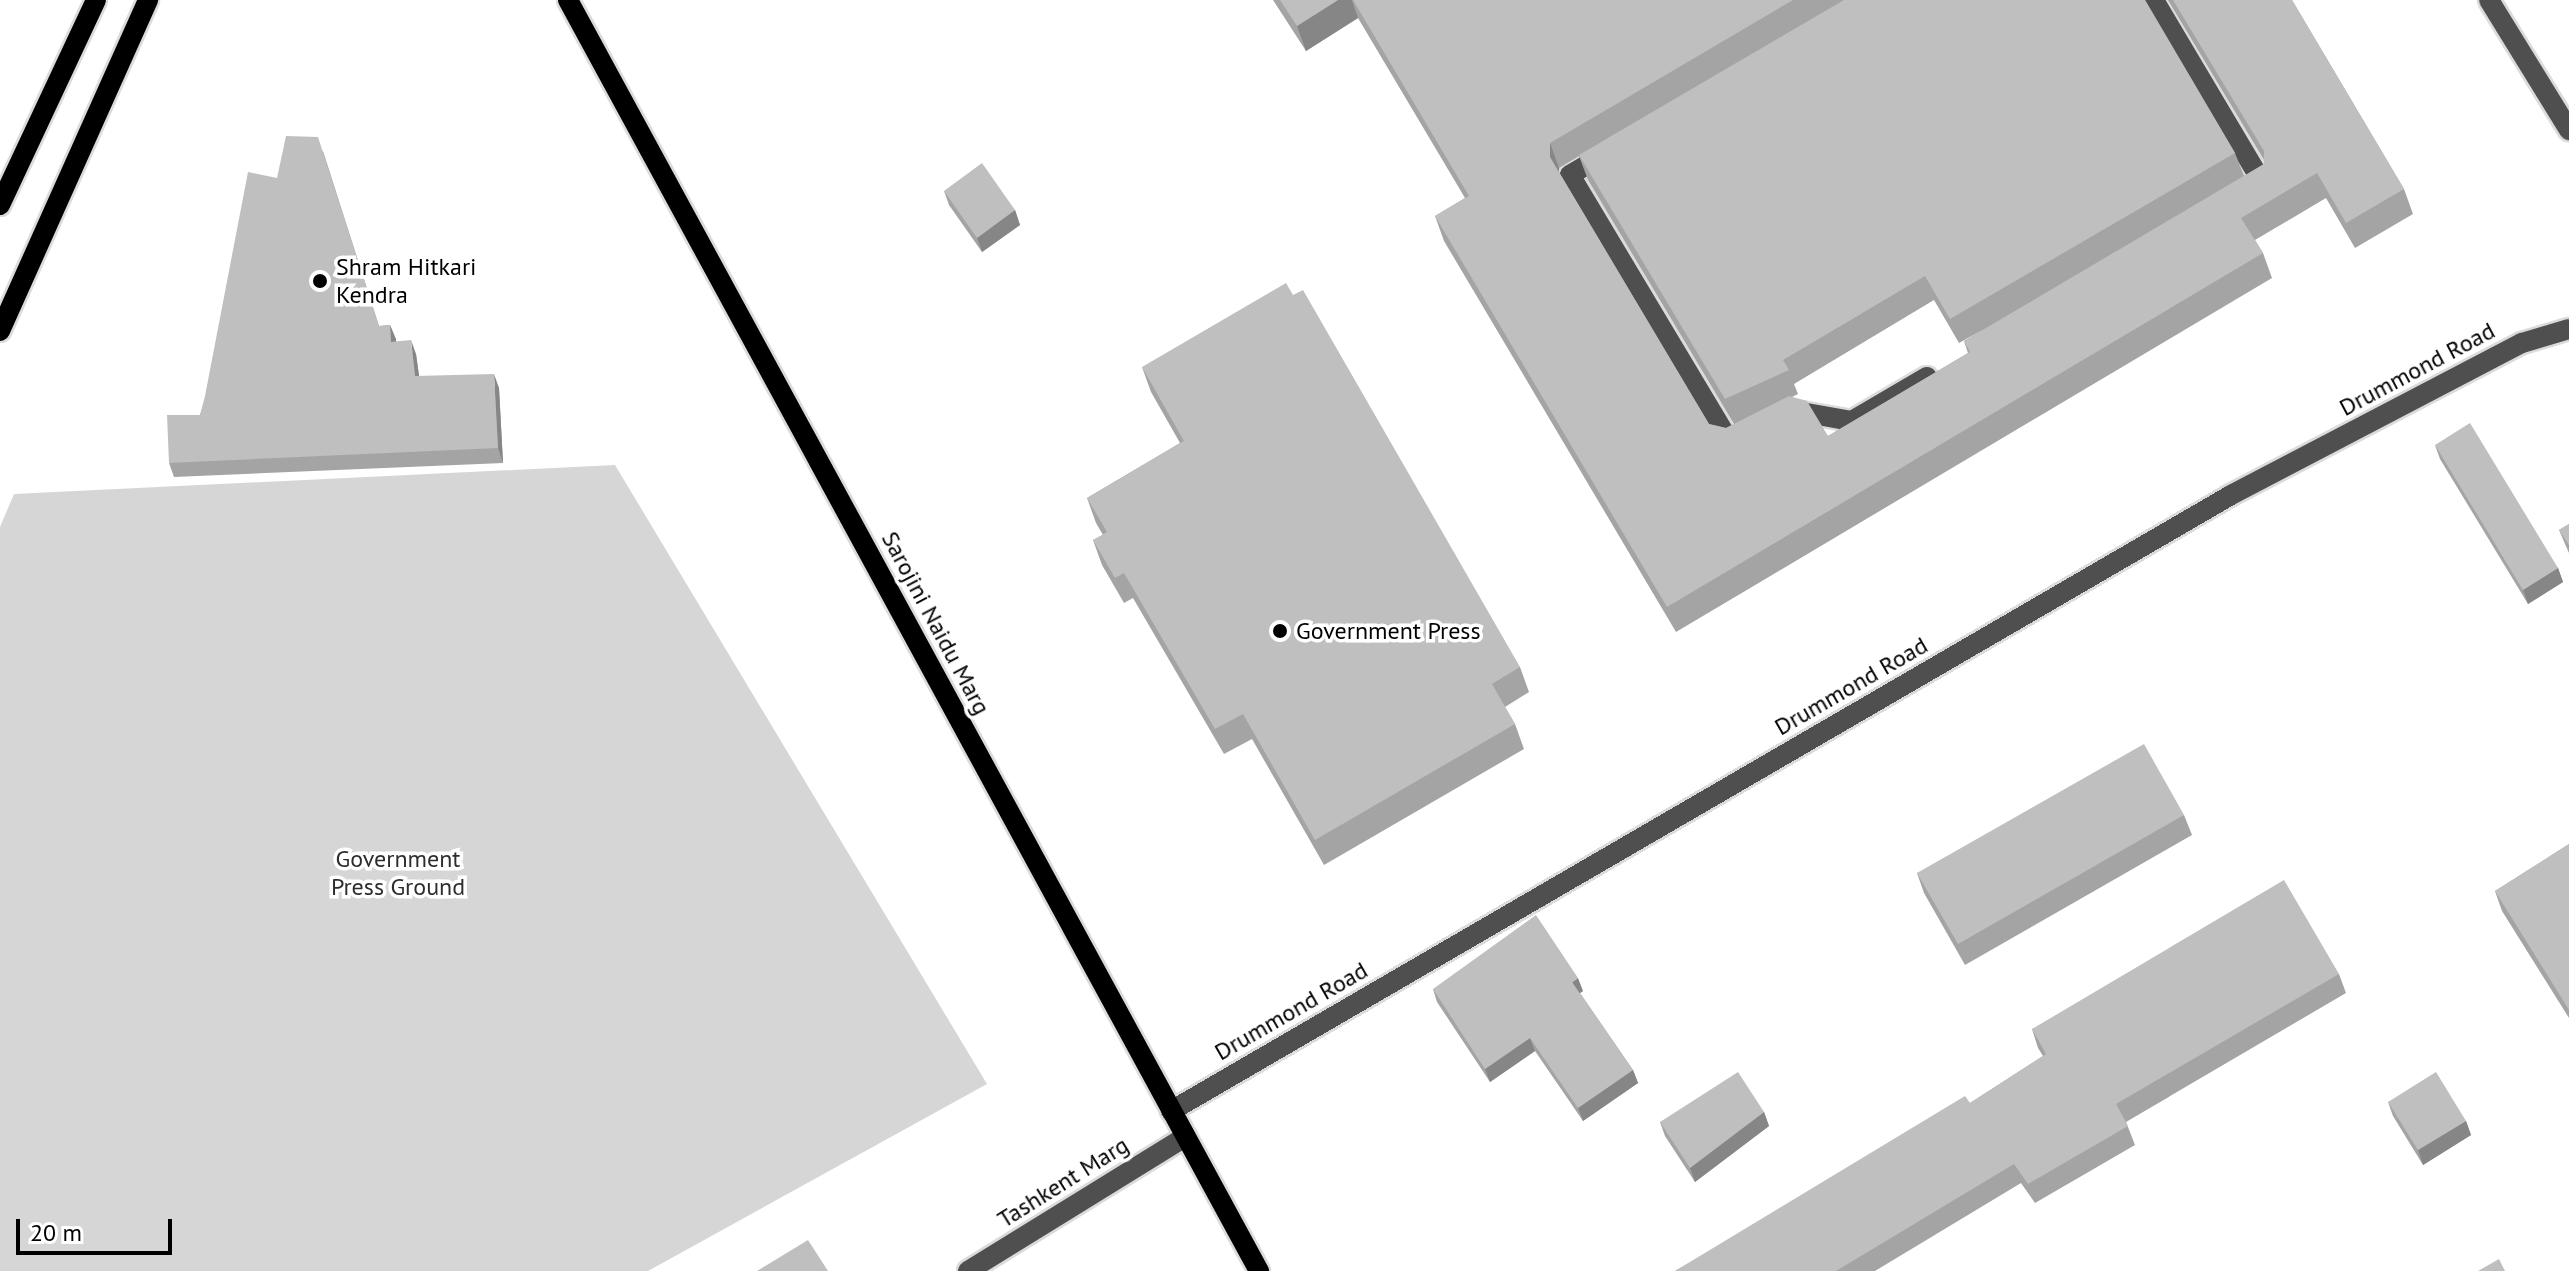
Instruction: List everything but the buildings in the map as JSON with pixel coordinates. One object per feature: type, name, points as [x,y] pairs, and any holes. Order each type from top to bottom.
[{"type":"main road","points":[[0,205],[96,0]]},
{"type":"main road","points":[[0,331],[148,0]]},
{"type":"main road","name":"Sarojini Naidu Marg","points":[[568,0],[1259,1271]]},
{"type":"street","points":[[2154,0],[2262,182],[2234,198]]},
{"type":"street","points":[[2489,0],[2569,130]]},
{"type":"street","points":[[1625,143],[1570,175],[1729,441],[1796,407],[1852,421],[1948,365]]},
{"type":"street","name":"Drummond Road","points":[[1171,1111],[2231,495],[2522,343],[2569,329]]},
{"type":"street","name":"Tashkent Marg","points":[[968,1271],[1185,1137]]},
{"type":"green space","name":"Government Press Ground","points":[[615,465],[987,1084],[648,1271],[0,1271],[0,527],[14,494]]},
{"type":"place","name":"Shram Hitkari Kendra","points":[[320,281]]},
{"type":"place","name":"Government Press","points":[[1280,631]]}]
